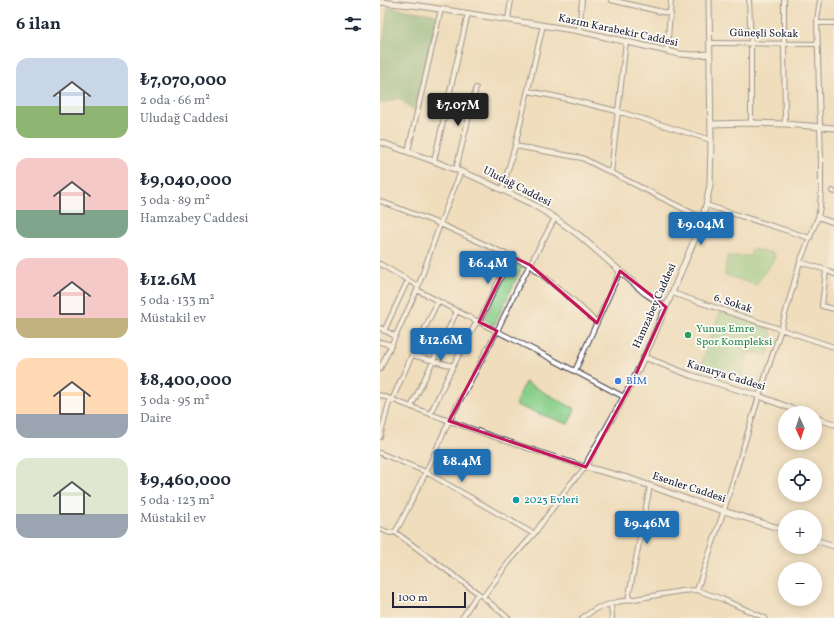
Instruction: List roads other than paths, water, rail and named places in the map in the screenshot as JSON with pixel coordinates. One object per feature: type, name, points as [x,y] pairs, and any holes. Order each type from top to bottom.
[{"type":"street","points":[[420,6],[423,0]]},
{"type":"street","points":[[508,19],[511,0]]},
{"type":"street","points":[[579,31],[582,0]]},
{"type":"street","points":[[611,0],[671,14]]},
{"type":"street","points":[[667,51],[671,0]]},
{"type":"street","name":"Hamzabey Caddesi","points":[[586,467],[589,459],[632,383],[652,340],[699,229],[706,205],[710,185],[711,140],[709,0]]},
{"type":"street","points":[[748,0],[751,43],[751,123]]},
{"type":"street","points":[[784,0],[785,124]]},
{"type":"street","points":[[697,590],[781,329],[800,262],[818,217],[820,207],[818,23],[820,0]]},
{"type":"street","name":"Kazım Karabekir Caddesi","points":[[380,2],[441,9],[579,31],[680,54],[710,54]]},
{"type":"street","points":[[408,151],[441,9]]},
{"type":"street","points":[[434,161],[468,13]]},
{"type":"street","points":[[818,23],[834,23]]},
{"type":"street","points":[[502,190],[515,146],[543,25]]},
{"type":"street","points":[[611,172],[626,42]]},
{"type":"street","name":"Güneşli Sokak","points":[[710,43],[818,44]]},
{"type":"street","points":[[380,369],[418,288],[440,224],[458,170],[476,88]]},
{"type":"street","points":[[528,91],[618,110],[711,140]]},
{"type":"street","points":[[711,124],[785,124],[834,128]]},
{"type":"street","name":"Uludağ Caddesi","points":[[380,142],[458,170],[532,204],[580,236],[645,293],[666,307]]},
{"type":"street","points":[[515,146],[582,158],[702,218]]},
{"type":"street","points":[[380,201],[440,224],[530,265],[574,301],[597,323]]},
{"type":"street","points":[[706,205],[810,238]]},
{"type":"street","points":[[818,217],[834,223]]},
{"type":"street","points":[[395,532],[426,472],[449,421],[555,218]]},
{"type":"street","points":[[430,414],[452,366],[478,321],[511,256]]},
{"type":"street","points":[[800,262],[834,274]]},
{"type":"street","points":[[380,264],[408,280],[438,301],[624,397]]},
{"type":"street","points":[[826,270],[822,306],[834,309]]},
{"type":"street","points":[[575,371],[620,271]]},
{"type":"street","points":[[395,336],[382,330],[408,280]]},
{"type":"street","name":"6. Sokak","points":[[672,293],[834,347]]},
{"type":"street","points":[[380,437],[391,400],[438,301]]},
{"type":"street","points":[[411,407],[457,311]]},
{"type":"street","points":[[380,342],[392,345]]},
{"type":"street","points":[[412,355],[452,366]]},
{"type":"street","name":"Kanarya Caddesi","points":[[644,357],[690,375],[759,396],[785,406]]},
{"type":"street","points":[[380,396],[533,451],[586,467],[571,482],[534,534],[509,562],[483,596]]},
{"type":"street","points":[[822,420],[834,424]]},
{"type":"street","points":[[380,453],[426,472],[534,534]]},
{"type":"street","name":"Esenler Caddesi","points":[[586,467],[619,476],[778,528]]},
{"type":"street","points":[[628,600],[650,486]]},
{"type":"street","points":[[380,529],[390,533],[395,532],[483,596],[508,618]]},
{"type":"street","points":[[822,542],[834,546]]},
{"type":"street","points":[[582,618],[597,608],[611,604],[681,591],[697,590],[722,599],[758,617],[765,618]]},
{"type":"street","points":[[462,618],[478,593]]},
{"type":"street","points":[[611,604],[612,618]]},
{"type":"place","name":"Yunus Emre Spor Kompleksi","points":[[688,335]]},
{"type":"place","name":"BİM","points":[[618,381]]},
{"type":"place","name":"2023 Evleri","points":[[516,500]]}]
